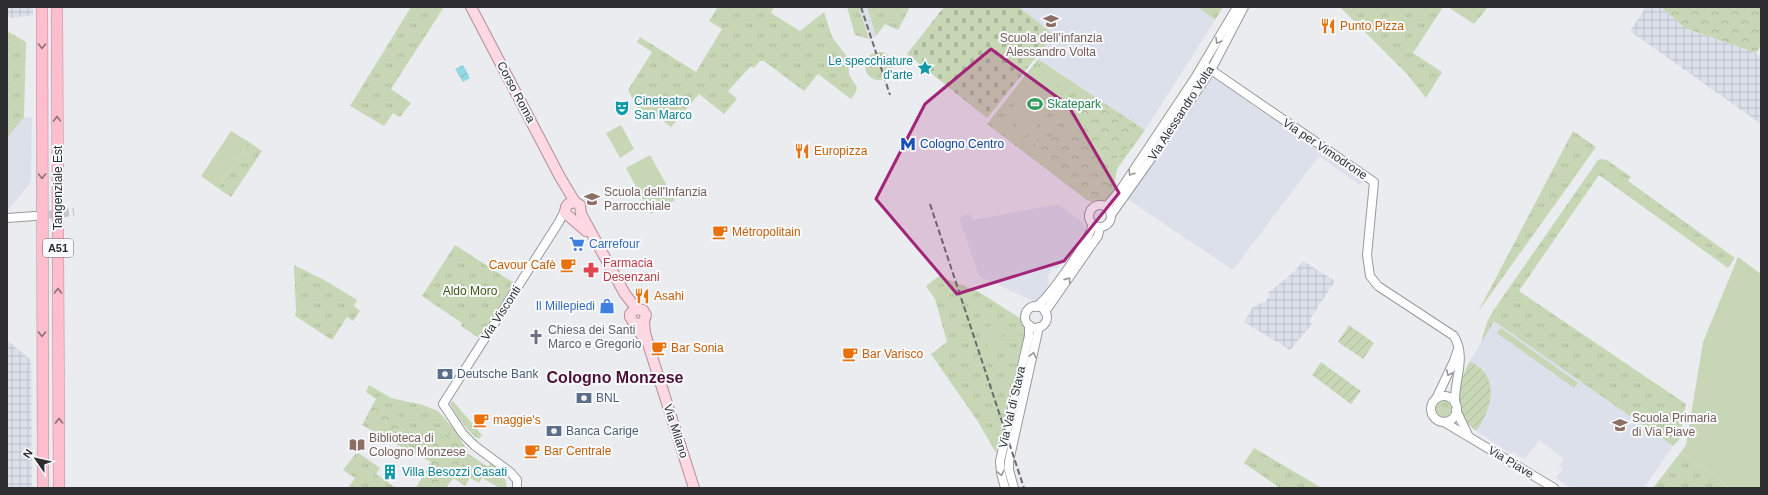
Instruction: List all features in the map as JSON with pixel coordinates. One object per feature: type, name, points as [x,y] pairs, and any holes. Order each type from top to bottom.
[{"type":"highway","name":"Tangenziale Est","points":[[42,7],[43,488]]},
{"type":"highway","name":"Tangenziale Est","points":[[57,7],[59,488]]},
{"type":"main road","name":"Corso Roma","points":[[471,7],[560,177],[570,205],[567,216],[577,216]]},
{"type":"main road","name":"Corso Roma","points":[[570,205],[582,208],[577,216]]},
{"type":"main road","name":"Corso Roma","points":[[577,216],[595,241],[630,302],[636,317]]},
{"type":"main road","name":"Via Milano","points":[[636,317],[650,350],[694,488]]},
{"type":"street","name":"Via Alessandro Volta","points":[[1106,207],[1121,189],[1207,67],[1237,7]]},
{"type":"street","name":"Via Alessandro Volta","points":[[1111,215],[1142,173],[1244,7]]},
{"type":"street","name":"Via per Vimodrone","points":[[1207,67],[1374,182],[1367,255],[1370,276],[1378,286],[1451,333],[1458,345]]},
{"type":"street","name":"Via Visconti","points":[[517,484],[510,472],[470,442],[443,404],[570,205]]},
{"type":"street","points":[[1111,215],[1106,207],[1101,205],[1094,206],[1089,215],[1090,221],[1096,226],[1098,236],[1045,312],[1046,322],[1039,328],[1029,325],[1026,322],[1026,315],[1029,309],[1036,307],[1048,296],[1096,226],[1109,223],[1111,215]]},
{"type":"street","points":[[7,218],[35,216]]},
{"type":"street","points":[[559,222],[564,219],[577,216]]},
{"type":"street","points":[[1036,307],[1045,312]]},
{"type":"street","name":"Via Val di Stava","points":[[1005,488],[1000,474],[1000,460],[1029,336],[1029,325]]},
{"type":"street","name":"Via Val di Stava","points":[[1014,488],[1009,470],[1009,461],[1039,328]]},
{"type":"street","points":[[1444,422],[1453,418],[1456,407],[1455,384],[1461,360],[1458,345]]},
{"type":"street","name":"Via Piave","points":[[1458,345],[1454,361],[1431,407],[1432,415],[1437,420],[1444,422],[1469,436],[1554,488]]},
{"type":"street","points":[[1436,399],[1445,397],[1450,398],[1456,407],[1469,436]]},
{"type":"highlighted area","points":[[991,49],[1068,105],[1119,193],[1064,261],[957,294],[876,199],[925,104]]},
{"type":"shaded area","points":[[7,7],[33,7],[33,15],[11,18],[7,15]]},
{"type":"shaded area","points":[[859,7],[867,7],[876,36],[869,39]]},
{"type":"shaded area","points":[[1019,7],[1198,7],[1215,20],[1145,130],[1036,57],[1054,35]]},
{"type":"shaded area","points":[[1646,7],[1661,7],[1685,28],[1756,53],[1761,57],[1761,124],[1630,31]]},
{"type":"shaded area","points":[[1211,70],[1366,177],[1360,185],[1319,156],[1233,270],[1124,197]]},
{"type":"shaded area","points":[[24,117],[32,118],[31,182],[7,211],[7,138]]},
{"type":"shaded area","points":[[1058,204],[1083,223],[1085,230],[1057,269],[1053,268],[1048,275],[1049,286],[1037,303],[979,276],[959,218],[970,213],[972,220]]},
{"type":"shaded area","points":[[1303,261],[1335,281],[1309,321],[1312,324],[1290,350],[1244,322],[1253,307],[1266,301],[1270,295],[1268,293],[1294,272]]},
{"type":"shaded area","points":[[1494,320],[1673,446],[1644,488],[1571,488],[1556,478],[1563,469],[1559,466],[1564,459],[1539,440],[1525,459],[1513,452],[1511,454],[1476,431],[1479,427],[1480,368],[1470,361]]},
{"type":"shaded area","points":[[7,340],[31,360],[32,488],[7,488]]},
{"type":"green space","points":[[411,7],[444,7],[391,89],[411,103],[400,117],[393,113],[384,126],[350,106]]},
{"type":"green space","points":[[718,7],[774,7],[771,13],[800,31],[824,12],[832,37],[848,58],[849,75],[857,87],[856,92],[851,99],[818,74],[804,91],[764,61],[760,61],[754,68],[751,66],[728,91],[737,99],[724,114],[699,94],[671,127],[653,113],[644,120],[628,90],[652,52],[637,42],[640,37],[696,72],[722,29],[709,21]]},
{"type":"green space","points":[[847,7],[859,7],[869,39],[855,35]]},
{"type":"green space","points":[[867,7],[910,7],[898,30],[885,24],[876,36]]},
{"type":"green space","points":[[944,7],[1019,7],[1054,35],[987,118],[907,54]]},
{"type":"green space","points":[[1198,7],[1223,7],[1215,20]]},
{"type":"green space","points":[[1340,7],[1443,7],[1413,53],[1442,72],[1426,98],[1407,74]]},
{"type":"green space","points":[[1448,7],[1488,7],[1474,24]]},
{"type":"green space","points":[[1661,7],[1761,7],[1761,45],[1756,53],[1685,28]]},
{"type":"green space","points":[[7,31],[26,42],[24,117],[7,138]]},
{"type":"green space","points":[[879,52],[885,53],[889,56],[892,60],[892,72],[889,76],[885,79],[879,80],[873,79],[869,76],[866,72],[865,66],[866,60],[869,56],[873,53]]},
{"type":"green space","points":[[1038,59],[1145,130],[1117,169],[1115,182],[1116,189],[1110,196],[1100,202],[1092,202],[1087,200],[987,124]]},
{"type":"green space","points":[[1046,71],[1055,72],[1065,85],[1063,93],[1035,129],[1027,135],[1016,135],[1008,128],[1006,122],[1007,117],[1018,100]],"holes":[[[1050,77],[1058,82],[1059,87],[1055,95],[1040,83],[1044,78]],[[1016,113],[1031,125],[1027,129],[1021,131],[1014,127],[1012,120]]]},
{"type":"green space","points":[[1082,99],[1089,100],[1131,127],[1134,134],[1131,142],[1112,165],[1110,170],[1109,185],[1106,192],[1102,196],[1087,196],[1038,156],[1035,147],[1036,141],[1039,138],[1063,135],[1072,129],[1077,121]]},
{"type":"green space","points":[[621,125],[634,149],[620,158],[606,133]]},
{"type":"green space","points":[[231,131],[249,142],[218,188],[201,176]]},
{"type":"green space","points":[[1573,131],[1596,147],[1478,312]]},
{"type":"green space","points":[[249,142],[262,151],[231,197],[218,188]]},
{"type":"green space","points":[[650,155],[675,200],[651,214],[626,168]]},
{"type":"green space","points":[[1598,160],[1607,160],[1631,177],[1628,181],[1735,258],[1728,268],[1599,175],[1519,291],[1686,404],[1679,440],[1673,446],[1494,321],[1481,343],[1487,322],[1493,311]]},
{"type":"green space","name":"Aldo Moro","points":[[455,245],[514,283],[479,338],[461,326],[462,323],[422,296]]},
{"type":"green space","points":[[1738,257],[1761,274],[1761,488],[1731,488],[1681,452],[1686,445],[1703,342]]},
{"type":"green space","points":[[294,265],[328,282],[357,300],[354,306],[360,311],[353,321],[347,317],[332,340],[295,316]]},
{"type":"green space","points":[[939,276],[979,292],[1021,319],[1025,332],[996,453],[977,420],[931,354],[947,342],[935,299],[926,286]]},
{"type":"green space","points":[[997,323],[1006,347],[990,353],[982,329]]},
{"type":"green space","points":[[1349,325],[1374,343],[1363,359],[1338,342]]},
{"type":"green space","points":[[1501,328],[1578,383],[1574,388],[1497,333]]},
{"type":"green space","points":[[1470,361],[1485,373],[1489,380],[1491,395],[1490,403],[1484,418],[1476,431],[1468,424],[1463,415],[1459,398],[1462,379]]},
{"type":"green space","points":[[1321,362],[1361,391],[1351,404],[1312,375]]},
{"type":"green space","points":[[369,385],[391,398],[423,405],[438,411],[453,428],[466,448],[464,451],[488,467],[491,463],[504,477],[506,488],[498,487],[482,478],[479,483],[470,478],[465,486],[453,478],[446,488],[416,488],[431,462],[362,425],[376,399],[366,392]]},
{"type":"green space","points":[[1444,400],[1450,403],[1453,409],[1450,415],[1444,418],[1438,415],[1435,409],[1438,403]]},
{"type":"green space","points":[[453,401],[482,435],[479,439],[471,433],[455,413],[450,403]]},
{"type":"green space","points":[[372,406],[402,418],[400,434],[397,436],[366,418]]},
{"type":"green space","points":[[453,428],[464,447],[435,448],[429,439],[429,436],[438,433],[443,437],[448,437]]},
{"type":"green space","points":[[1254,448],[1322,488],[1280,488],[1244,463]]},
{"type":"green space","points":[[357,452],[380,468],[376,474],[396,488],[348,488],[355,478],[343,470]]},
{"type":"green space","points":[[1681,452],[1731,488],[1653,488]]},
{"type":"green space","points":[[438,457],[455,458],[464,463],[446,488],[416,488],[432,462]]},
{"type":"water","points":[[463,65],[470,78],[463,82],[455,69]]},
{"type":"tunnel","points":[[37,216],[74,212]]},
{"type":"railway","points":[[861,7],[890,95]]},
{"type":"railway","points":[[930,204],[1024,488]]},
{"type":"place","name":"Scuola dell’infanzia Alessandro Volta","points":[[1051,21]]},
{"type":"place","name":"Punto Pizza","points":[[1328,26]]},
{"type":"place","name":"Le specchiature d'arte","points":[[925,68]]},
{"type":"place","name":"Skatepark","points":[[1035,104]]},
{"type":"place","name":"Cineteatro San Marco","points":[[622,108]]},
{"type":"place","name":"Cologno Centro","points":[[908,144]]},
{"type":"place","name":"Europizza","points":[[802,151]]},
{"type":"place","name":"Scuola dell'Infanzia Parrocchiale","points":[[592,199]]},
{"type":"place","name":"Métropolitain","points":[[720,232]]},
{"type":"place","name":"Carrefour","points":[[577,244]]},
{"type":"place","name":"Cavour Cafè","points":[[568,265]]},
{"type":"place","name":"Farmacia Desenzani","points":[[591,270]]},
{"type":"place","name":"Asahi","points":[[642,296]]},
{"type":"place","name":"Il Millepiedi","points":[[607,306]]},
{"type":"place","name":"Chiesa dei Santi Marco e Gregorio","points":[[536,337]]},
{"type":"place","name":"Bar Sonia","points":[[659,348]]},
{"type":"place","name":"Bar Varisco","points":[[850,354]]},
{"type":"place","name":"Deutsche Bank","points":[[445,374]]},
{"type":"place","name":"BNL","points":[[584,398]]},
{"type":"place","name":"maggie's","points":[[481,420]]},
{"type":"place","name":"Scuola Primaria di Via Piave","points":[[1620,425]]},
{"type":"place","name":"Banca Carige","points":[[554,431]]},
{"type":"place","name":"Biblioteca di Cologno Monzese","points":[[357,445]]},
{"type":"place","name":"Bar Centrale","points":[[532,451]]},
{"type":"place","name":"Villa Besozzi Casati","points":[[390,472]]},
{"type":"district","name":"Cologno Monzese","points":[[615,377]]}]
